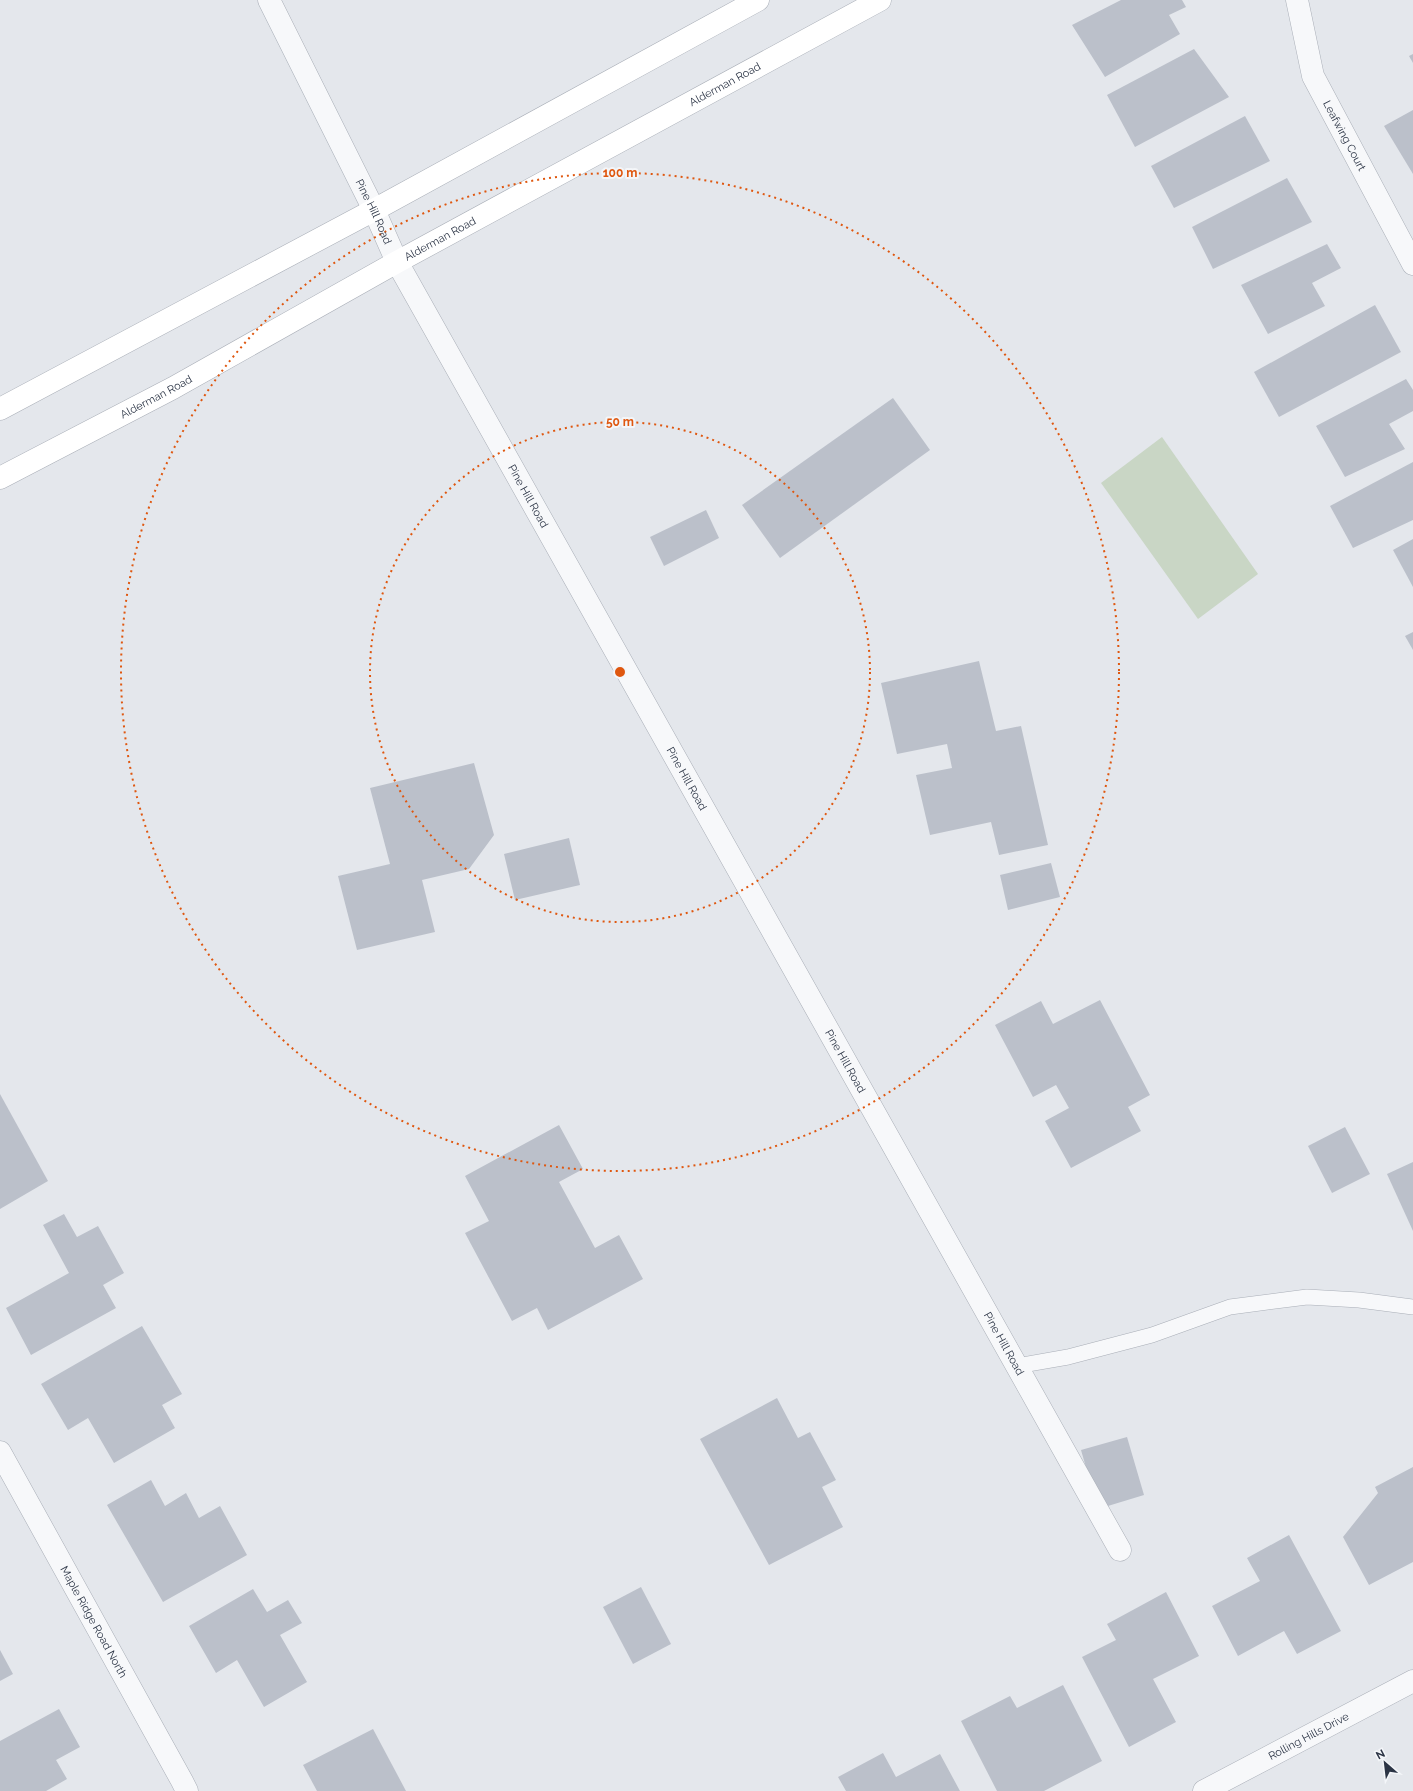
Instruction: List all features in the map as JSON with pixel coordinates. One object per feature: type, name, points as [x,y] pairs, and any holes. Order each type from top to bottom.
[{"type":"main road","points":[[0,409],[374,210],[758,0]]},
{"type":"main road","name":"Alderman Road","points":[[0,478],[173,388],[397,262],[880,0]]},
{"type":"street","name":"Pine Hill Road","points":[[269,0],[374,210],[397,262],[1120,1550]]},
{"type":"street","name":"Leafwing Court","points":[[1298,0],[1313,76],[1413,264]]},
{"type":"street","name":"Maple Ridge Road North","points":[[0,1452],[187,1791]]},
{"type":"street","name":"Rolling Hills Drive","points":[[1204,1791],[1413,1681]]},
{"type":"lane","points":[[1016,1366],[1068,1357],[1152,1335],[1230,1307],[1307,1298],[1359,1300],[1413,1307]]},
{"type":"green space","points":[[1162,437],[1258,574],[1198,619],[1101,483]]},
{"type":"building","points":[[1121,0],[1182,0],[1186,7],[1169,15],[1180,34],[1105,77],[1072,25]]},
{"type":"building","points":[[1194,49],[1229,97],[1135,147],[1107,95]]},
{"type":"building","points":[[1413,54],[1413,63],[1409,56]]},
{"type":"building","points":[[1413,110],[1413,174],[1384,126]]},
{"type":"building","points":[[1245,116],[1270,161],[1174,208],[1151,166]]},
{"type":"building","points":[[1287,178],[1312,222],[1213,269],[1192,227]]},
{"type":"building","points":[[1327,244],[1341,268],[1312,283],[1325,306],[1268,334],[1241,285]]},
{"type":"building","points":[[1375,305],[1401,352],[1279,417],[1254,372]]},
{"type":"building","points":[[1406,379],[1413,390],[1413,411],[1389,424],[1405,449],[1345,477],[1316,426]]},
{"type":"building","points":[[893,398],[930,450],[780,558],[742,505]]},
{"type":"building","points":[[1413,462],[1413,520],[1353,548],[1330,506]]},
{"type":"building","points":[[706,510],[719,538],[664,566],[650,537]]},
{"type":"building","points":[[1413,539],[1413,587],[1393,550]]},
{"type":"building","points":[[1413,632],[1413,650],[1405,636]]},
{"type":"building","points":[[979,661],[996,731],[1021,726],[1048,845],[999,855],[991,822],[930,835],[916,775],[952,768],[947,744],[897,754],[881,683]]},
{"type":"building","points":[[474,763],[494,835],[469,869],[422,880],[435,932],[357,950],[338,876],[390,864],[370,788]]},
{"type":"building","points":[[569,838],[580,885],[515,900],[504,854]]},
{"type":"building","points":[[1051,863],[1060,897],[1008,910],[1000,875]]},
{"type":"building","points":[[1100,1000],[1150,1095],[1128,1107],[1141,1131],[1071,1168],[1045,1121],[1069,1108],[1056,1085],[1033,1097],[995,1025],[1041,1001],[1053,1024]]},
{"type":"building","points":[[0,1094],[48,1181],[0,1209]]},
{"type":"building","points":[[559,1125],[583,1169],[559,1182],[595,1248],[619,1235],[643,1279],[548,1330],[537,1308],[512,1321],[465,1233],[489,1221],[465,1176]]},
{"type":"building","points":[[1345,1127],[1370,1174],[1332,1193],[1308,1146]]},
{"type":"building","points":[[1413,1162],[1413,1231],[1387,1174]]},
{"type":"building","points":[[64,1214],[77,1237],[98,1226],[124,1273],[103,1285],[116,1308],[31,1355],[6,1308],[69,1273],[43,1225]]},
{"type":"building","points":[[142,1326],[182,1394],[162,1405],[175,1428],[114,1463],[88,1418],[68,1430],[41,1384]]},
{"type":"building","points":[[777,1398],[798,1438],[810,1432],[836,1480],[822,1487],[843,1527],[769,1565],[700,1439]]},
{"type":"building","points":[[1127,1437],[1144,1495],[1098,1509],[1081,1450]]},
{"type":"building","points":[[1413,1467],[1413,1562],[1369,1585],[1343,1537],[1378,1493],[1375,1487]]},
{"type":"building","points":[[151,1480],[165,1506],[186,1493],[199,1518],[220,1506],[247,1555],[163,1602],[107,1505]]},
{"type":"building","points":[[1289,1535],[1341,1631],[1297,1654],[1284,1631],[1238,1656],[1212,1606],[1260,1581],[1247,1558]]},
{"type":"building","points":[[641,1587],[671,1644],[633,1664],[603,1607]]},
{"type":"building","points":[[253,1589],[267,1612],[288,1600],[302,1623],[280,1635],[307,1682],[264,1707],[237,1660],[216,1673],[189,1626]]},
{"type":"building","points":[[1166,1592],[1199,1656],[1153,1679],[1176,1722],[1129,1747],[1082,1657],[1116,1640],[1107,1624]]},
{"type":"building","points":[[0,1650],[13,1674],[0,1681]]},
{"type":"building","points":[[1063,1685],[1102,1761],[1044,1791],[997,1791],[961,1721],[1010,1696],[1017,1708]]},
{"type":"building","points":[[59,1709],[80,1747],[56,1760],[67,1779],[46,1791],[0,1791],[0,1741]]},
{"type":"building","points":[[373,1729],[406,1791],[317,1791],[303,1765]]},
{"type":"building","points":[[883,1753],[896,1777],[940,1754],[960,1791],[846,1791],[838,1777]]}]
